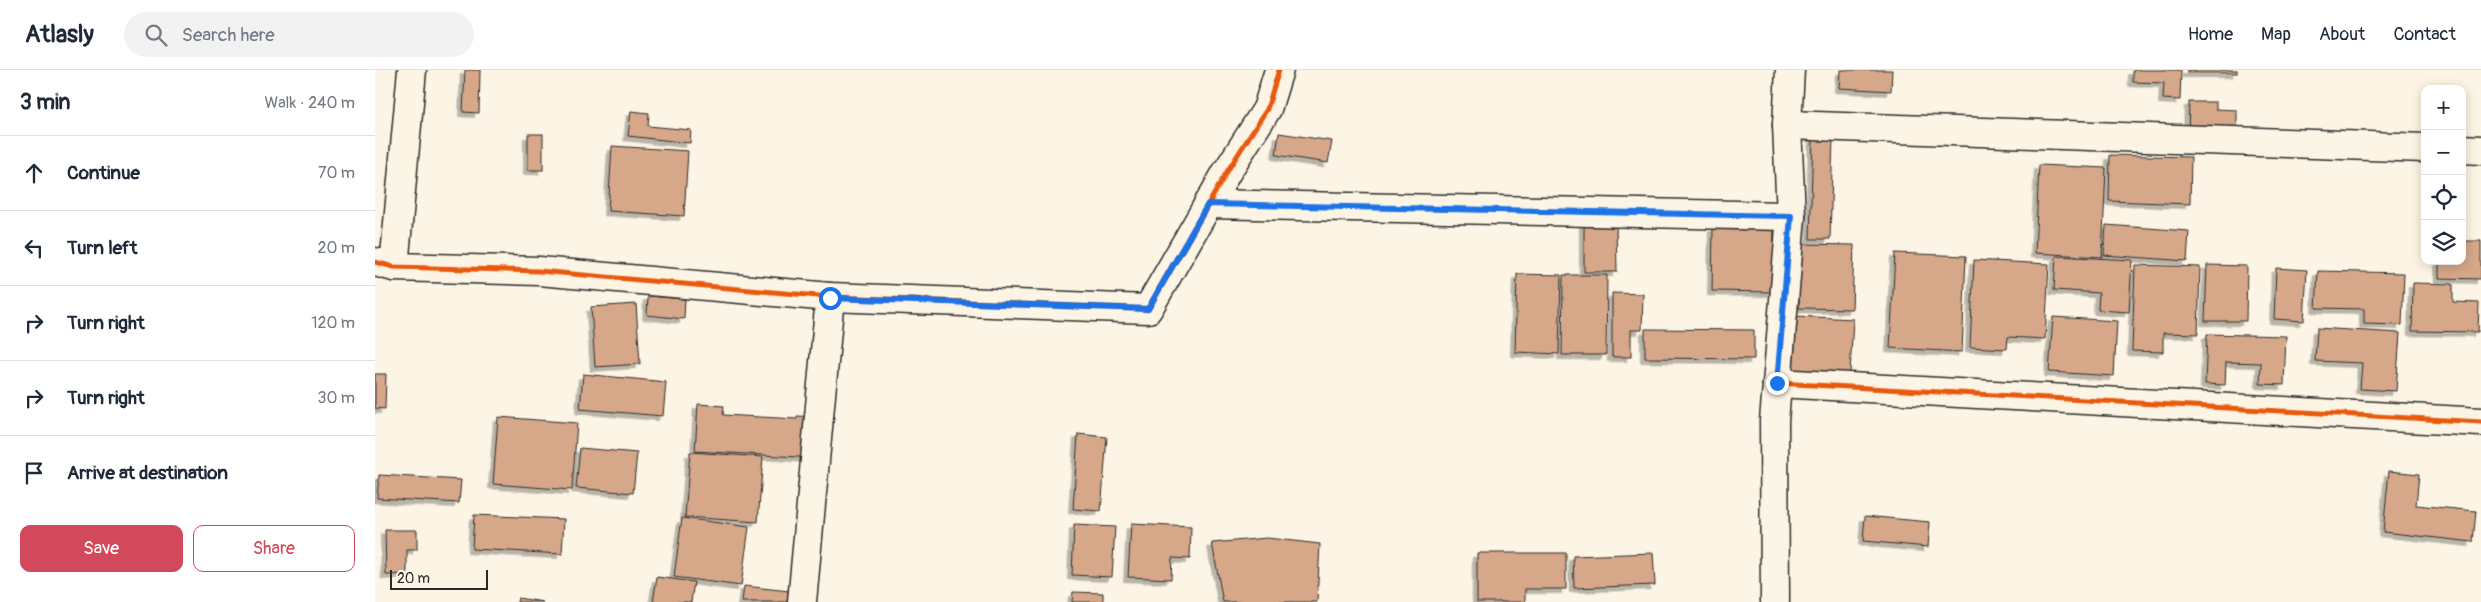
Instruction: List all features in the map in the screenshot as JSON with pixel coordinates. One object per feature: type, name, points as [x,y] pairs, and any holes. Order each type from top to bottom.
[{"type":"street","points":[[412,70],[385,264],[539,271],[830,298],[1148,309],[1208,204],[1267,109],[1279,70]]},
{"type":"street","points":[[1775,602],[1774,422],[1791,216],[1787,125],[1790,70]]},
{"type":"street","points":[[1787,125],[2421,148]]},
{"type":"street","points":[[2466,149],[2481,150]]},
{"type":"street","points":[[1208,204],[1791,216]]},
{"type":"street","points":[[802,602],[830,298]]},
{"type":"street","points":[[1777,383],[2481,422]]},
{"type":"building","points":[[465,70],[480,70],[479,113],[463,112]]},
{"type":"building","points":[[1840,70],[1892,70],[1891,91],[1839,88]]},
{"type":"building","points":[[2133,70],[2181,70],[2180,100],[2163,99],[2164,83],[2133,82]]},
{"type":"building","points":[[2187,70],[2237,70],[2237,73],[2187,73]]},
{"type":"building","points":[[2189,102],[2216,102],[2216,109],[2237,110],[2237,134],[2188,133]]},
{"type":"building","points":[[631,111],[649,113],[648,126],[691,130],[690,143],[628,136]]},
{"type":"building","points":[[1279,133],[1332,141],[1328,163],[1276,155]]},
{"type":"building","points":[[528,134],[543,134],[543,170],[528,170]]},
{"type":"building","points":[[1813,136],[1833,137],[1830,239],[1810,239]]},
{"type":"building","points":[[612,146],[688,151],[684,216],[608,211]]},
{"type":"building","points":[[2110,155],[2191,157],[2190,204],[2109,201]]},
{"type":"building","points":[[2039,165],[2106,168],[2102,257],[2035,253]]},
{"type":"building","points":[[1584,221],[1616,221],[1617,272],[1584,272]]},
{"type":"building","points":[[2106,225],[2189,231],[2187,261],[2104,255]]},
{"type":"building","points":[[1713,227],[1774,227],[1773,292],[1712,291]]},
{"type":"building","points":[[2466,241],[2481,241],[2481,279],[2439,278],[2439,265],[2466,265]]},
{"type":"building","points":[[1800,244],[1854,245],[1852,309],[1799,308]]},
{"type":"building","points":[[1895,253],[1966,256],[1962,352],[1890,348]]},
{"type":"building","points":[[2056,256],[2132,260],[2129,312],[2098,310],[2099,293],[2054,290]]},
{"type":"building","points":[[1974,260],[2049,264],[2045,339],[2008,337],[2007,349],[1970,347]]},
{"type":"building","points":[[2135,265],[2200,267],[2198,334],[2163,333],[2163,352],[2132,351]]},
{"type":"building","points":[[2207,265],[2247,266],[2246,321],[2205,321]]},
{"type":"building","points":[[2276,268],[2307,270],[2304,321],[2274,319]]},
{"type":"building","points":[[2318,271],[2404,273],[2402,325],[2364,324],[2364,309],[2316,308]]},
{"type":"building","points":[[1517,274],[1561,275],[1559,354],[1515,352]]},
{"type":"building","points":[[1563,275],[1607,275],[1606,355],[1562,355]]},
{"type":"building","points":[[2413,283],[2453,284],[2453,302],[2479,303],[2478,332],[2412,331]]},
{"type":"building","points":[[1612,293],[1643,294],[1642,330],[1631,330],[1631,357],[1612,357]]},
{"type":"building","points":[[648,296],[685,299],[684,319],[647,315]]},
{"type":"building","points":[[636,304],[640,364],[595,367],[591,307]]},
{"type":"building","points":[[1795,316],[1853,319],[1850,373],[1792,370]]},
{"type":"building","points":[[2053,317],[2117,321],[2114,376],[2049,372]]},
{"type":"building","points":[[2317,328],[2400,333],[2396,391],[2360,389],[2362,363],[2315,361]]},
{"type":"building","points":[[1645,329],[1754,330],[1754,359],[1645,358]]},
{"type":"building","points":[[2207,334],[2286,336],[2284,385],[2260,384],[2261,363],[2226,362],[2225,385],[2205,384]]},
{"type":"building","points":[[375,374],[386,374],[385,409],[375,408]]},
{"type":"building","points":[[583,374],[666,382],[663,416],[580,409]]},
{"type":"building","points":[[698,404],[724,406],[723,415],[797,419],[797,416],[817,417],[814,458],[695,451]]},
{"type":"building","points":[[498,417],[577,423],[572,490],[493,484]]},
{"type":"building","points":[[1078,434],[1107,437],[1101,511],[1073,509]]},
{"type":"building","points":[[580,448],[637,453],[633,493],[576,488]]},
{"type":"building","points":[[690,452],[763,457],[758,522],[685,517]]},
{"type":"building","points":[[2389,471],[2419,474],[2416,505],[2476,511],[2473,542],[2383,532]]},
{"type":"building","points":[[379,475],[461,480],[459,503],[377,498]]},
{"type":"building","points":[[474,515],[564,519],[562,554],[472,549]]},
{"type":"building","points":[[1865,516],[1930,522],[1928,547],[1863,541]]},
{"type":"building","points":[[682,518],[749,527],[741,586],[674,577]]},
{"type":"building","points":[[1131,524],[1191,527],[1190,559],[1172,558],[1171,579],[1128,577]]},
{"type":"building","points":[[1074,525],[1115,527],[1112,577],[1072,575]]},
{"type":"building","points":[[385,530],[417,530],[417,550],[407,550],[407,574],[386,575]]},
{"type":"building","points":[[1267,538],[1320,544],[1317,602],[1223,602],[1212,543]]},
{"type":"building","points":[[1477,553],[1566,553],[1566,589],[1525,589],[1525,602],[1477,602]]},
{"type":"building","points":[[1653,553],[1655,585],[1574,588],[1573,556]]},
{"type":"building","points":[[657,577],[694,582],[691,602],[653,602]]},
{"type":"building","points":[[744,586],[798,592],[797,602],[742,602]]},
{"type":"building","points":[[1073,592],[1103,593],[1103,602],[1072,602]]},
{"type":"building","points":[[518,598],[543,602],[517,602]]},
{"type":"cycle path","points":[[375,262],[394,267],[539,271],[830,297],[1148,309],[1228,170],[1267,109],[1279,70]]},
{"type":"cycle path","points":[[1777,383],[2481,422]]},
{"type":"route","points":[[830,298],[1148,309],[1208,204],[1791,216],[1777,383]]}]
